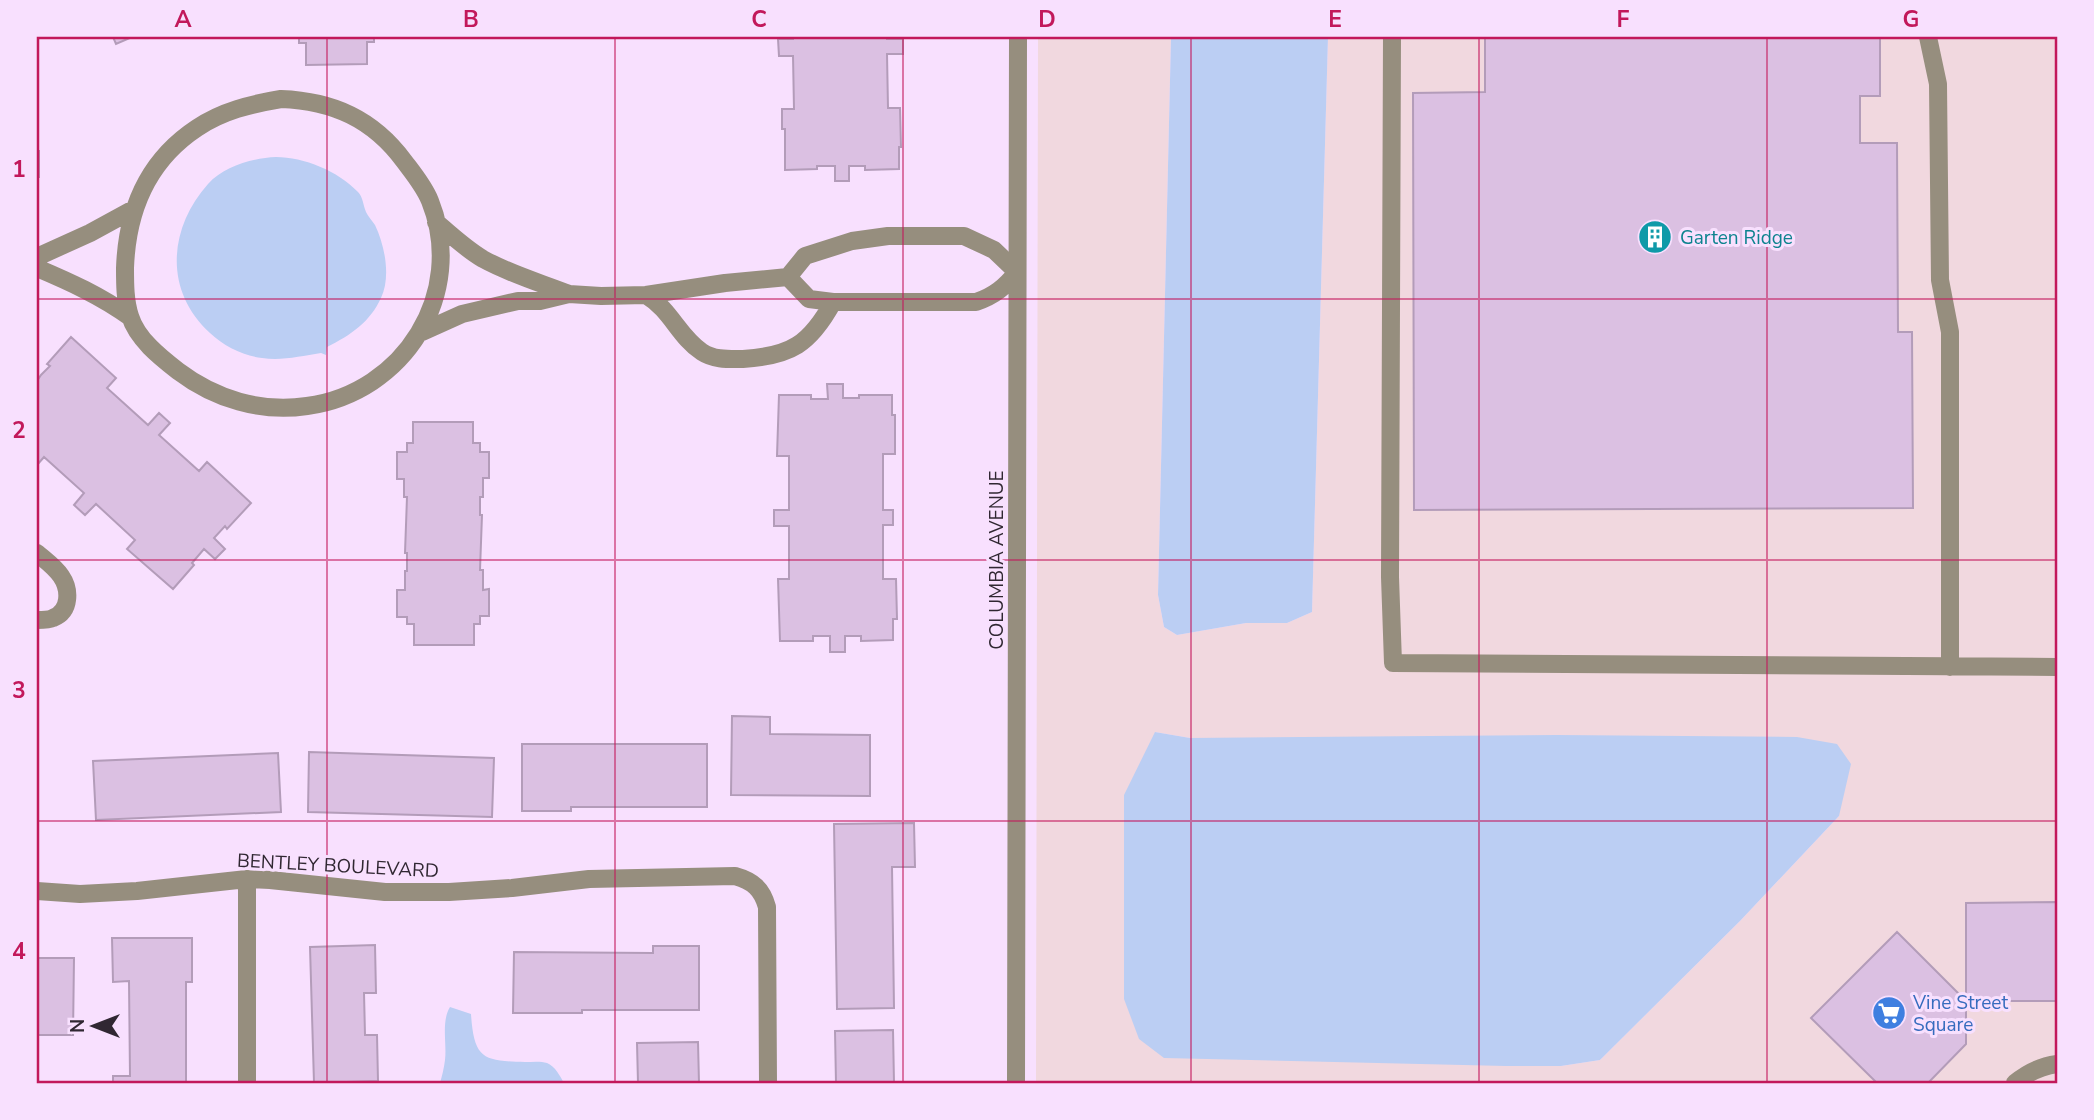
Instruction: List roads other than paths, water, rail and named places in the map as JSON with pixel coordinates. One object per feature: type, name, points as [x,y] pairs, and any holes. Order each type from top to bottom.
[{"type":"street","name":"COLUMBIA AVENUE","points":[[1016,1083],[1018,37]]},
{"type":"street","points":[[1392,37],[1390,577],[1393,663],[2057,667]]},
{"type":"street","points":[[1928,37],[1938,84],[1940,279],[1950,332],[1950,667]]},
{"type":"street","points":[[281,99],[318,103],[338,109],[371,127],[386,139],[419,181],[436,222],[440,241],[439,279],[435,298],[422,331],[394,365],[375,380],[354,392],[309,406],[266,407],[223,397],[186,377],[156,353],[130,317],[125,264],[134,209],[142,189],[176,145],[198,127],[244,106],[281,99]]},
{"type":"street","points":[[37,257],[134,209]]},
{"type":"street","points":[[436,222],[460,244],[483,259],[569,294],[646,295],[788,277],[805,256],[852,241],[888,236],[964,236],[994,250],[1017,272],[1000,291],[976,302],[833,302],[809,299],[788,277]]},
{"type":"street","points":[[37,268],[88,290],[130,317]]},
{"type":"street","points":[[422,331],[462,314],[518,301],[540,301],[569,294]]},
{"type":"street","points":[[646,295],[665,309],[690,342],[703,353],[718,359],[761,358],[795,348],[812,334],[833,302]]},
{"type":"street","points":[[37,553],[57,570],[63,579],[68,603],[63,612],[53,618],[37,620]]},
{"type":"street","name":"BENTLEY BOULEVARD","points":[[37,891],[80,894],[137,891],[247,879],[418,893],[482,891],[589,878],[745,878],[760,889],[767,907],[768,1083]]},
{"type":"street","points":[[247,879],[247,1083]]},
{"type":"street","points":[[2015,1083],[2047,1065],[2057,1063]]},
{"type":"water","points":[[1171,37],[1328,37],[1312,612],[1287,623],[1246,623],[1177,635],[1164,627],[1158,595]]},
{"type":"water","points":[[276,157],[320,167],[350,184],[361,196],[382,242],[386,281],[377,307],[359,327],[327,347],[326,355],[321,353],[269,359],[234,350],[215,338],[195,316],[179,279],[179,240],[185,220],[208,184],[222,172],[239,164]]},
{"type":"water","points":[[1155,732],[1190,738],[1557,735],[1797,737],[1837,744],[1851,764],[1839,816],[1740,921],[1600,1060],[1561,1066],[1506,1066],[1164,1058],[1139,1039],[1124,999],[1124,795]]},
{"type":"water","points":[[450,1007],[471,1014],[475,1040],[483,1055],[499,1060],[550,1064],[564,1083],[440,1083],[445,1060],[445,1026]]},
{"type":"place","name":"Garten Ridge","points":[[1655,237]]},
{"type":"place","name":"Vine Street Square","points":[[1889,1013]]}]
